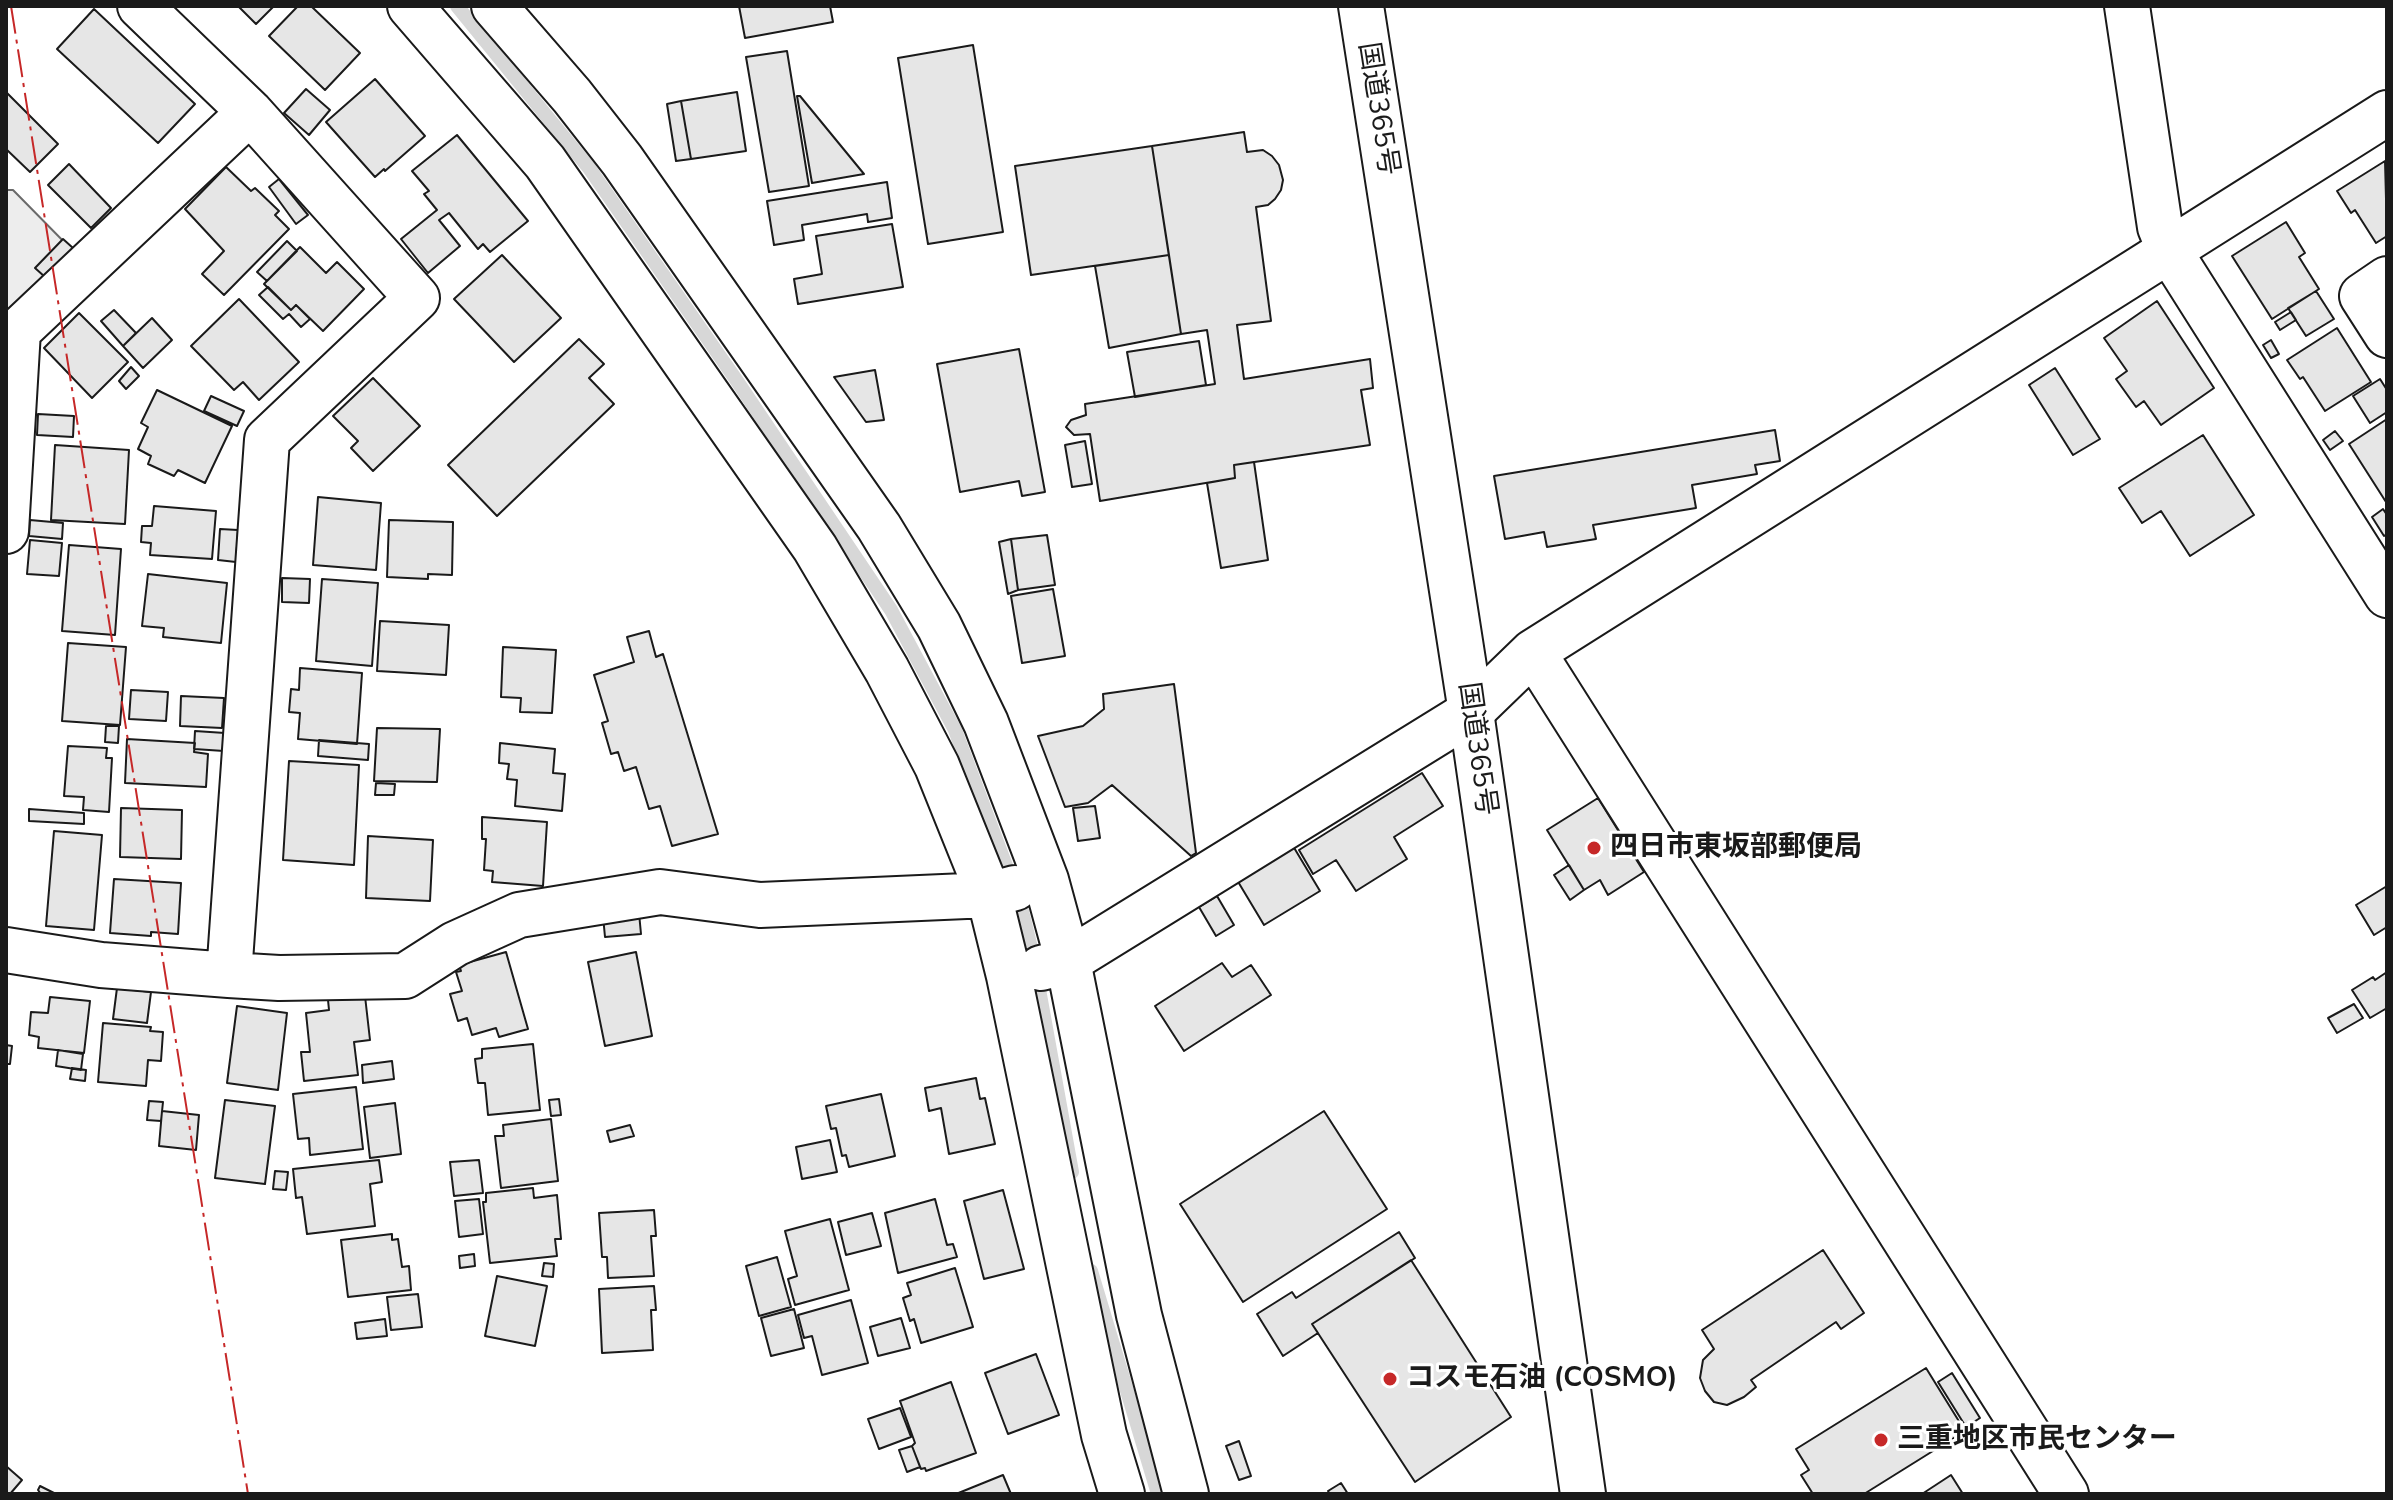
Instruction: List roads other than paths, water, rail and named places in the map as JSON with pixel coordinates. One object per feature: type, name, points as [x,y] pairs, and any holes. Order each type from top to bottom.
[{"type":"main road","points":[[140,6],[250,112],[417,298],[267,440],[229,975]]},
{"type":"main road","points":[[410,6],[545,162],[815,548],[887,670],[937,766],[989,895],[1009,976],[1104,1435],[1122,1494]]},
{"type":"main road","points":[[494,6],[572,96],[622,160],[879,527],[939,626],[986,723],[1046,880],[1068,961],[1139,1315],[1186,1494]]},
{"type":"main road","name":"国道365号","points":[[1361,6],[1471,712],[1583,1494]]},
{"type":"main road","points":[[2127,6],[2160,227],[2170,252],[2387,595]]},
{"type":"main road","points":[[6,531],[10,403],[18,331],[250,112]]},
{"type":"main road","points":[[1009,976],[1068,961],[1471,712],[1533,652],[2387,113]]},
{"type":"main road","points":[[2387,279],[2362,296],[2387,335]]},
{"type":"main road","points":[[1533,652],[2066,1494]]},
{"type":"main road","points":[[6,950],[101,965],[229,975],[279,978],[405,976],[455,944],[519,915],[660,892],[760,905],[989,895],[1046,880]]},
{"type":"main road","points":[[1104,1435],[1166,1417]]},
{"type":"waterway","points":[[457,6],[589,168],[737,381],[891,610],[955,730],[1020,903],[1033,956],[1072,1172]]},
{"type":"waterway","points":[[1091,1271],[1158,1494]]},
{"type":"place","name":"四日市東坂部郵便局","points":[[1594,848]]},
{"type":"place","name":"コスモ石油 (COSMO)","points":[[1390,1379]]},
{"type":"place","name":"三重地区市民センター","points":[[1881,1440]]}]
